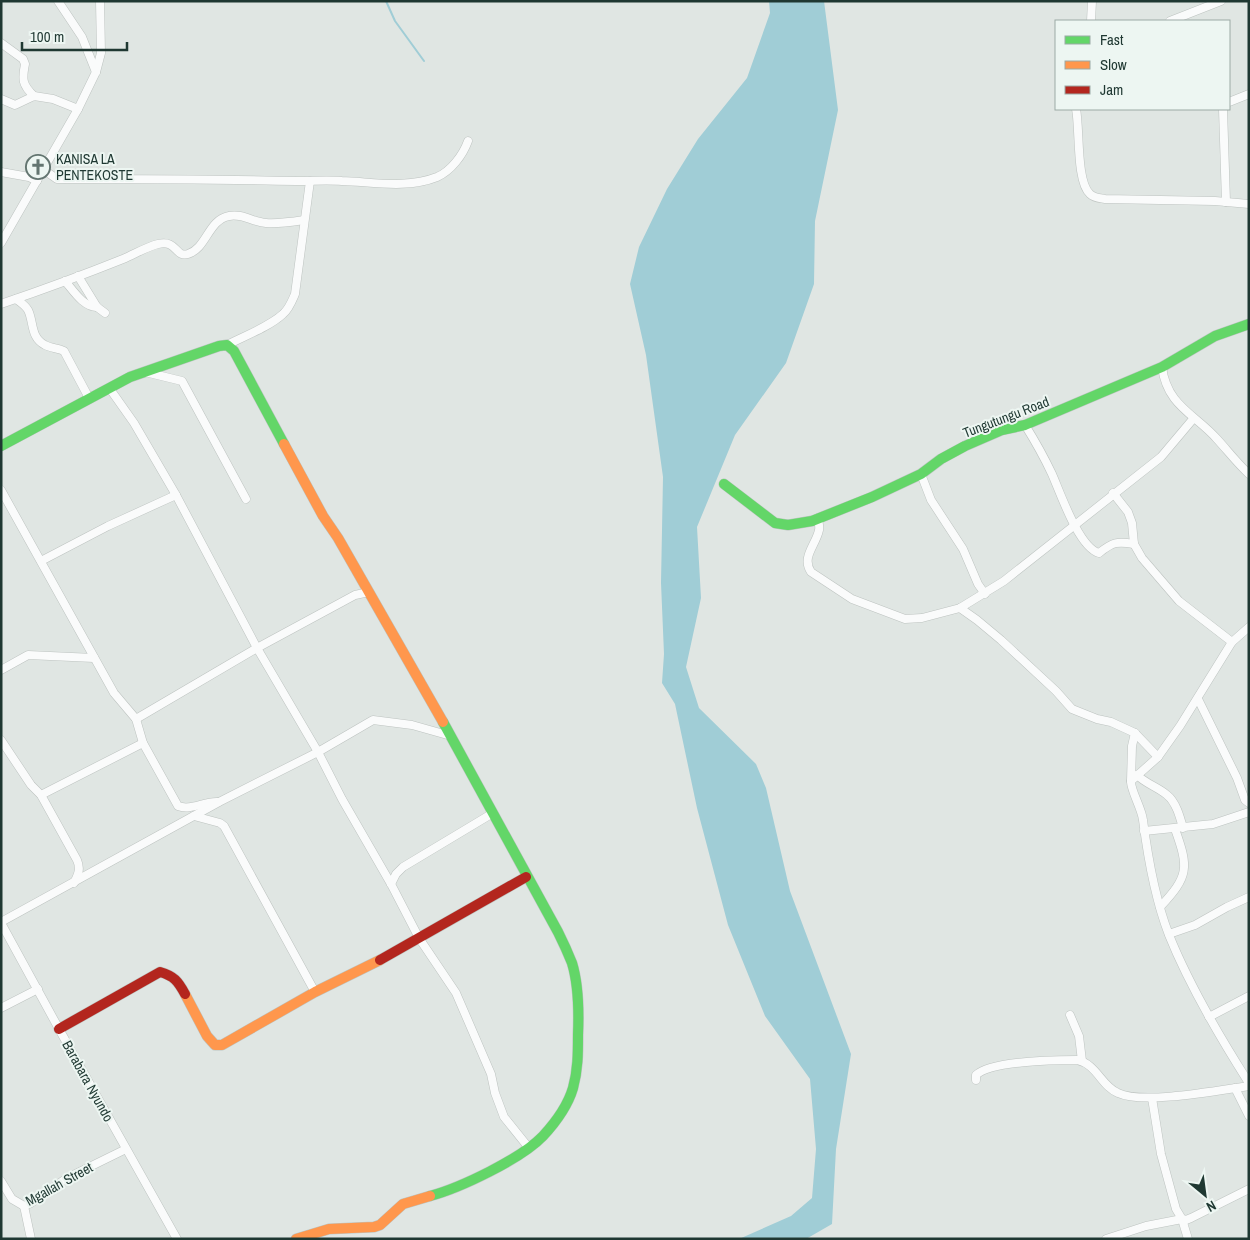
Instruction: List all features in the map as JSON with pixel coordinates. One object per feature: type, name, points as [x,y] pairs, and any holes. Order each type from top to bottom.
[{"type":"street","points":[[58,1],[82,37],[96,72]]},
{"type":"street","points":[[1,243],[78,109],[96,72],[101,54],[100,1]]},
{"type":"street","points":[[1091,20],[1092,1]]},
{"type":"street","points":[[1173,20],[1221,1]]},
{"type":"street","points":[[1,43],[23,60],[25,64],[22,78],[27,89],[34,96]]},
{"type":"street","points":[[1230,102],[1249,94]]},
{"type":"street","points":[[1,99],[15,105],[34,96],[53,99],[78,109]]},
{"type":"street","points":[[1076,110],[1081,172],[1086,190],[1090,195],[1105,199],[1249,204]]},
{"type":"street","points":[[1223,110],[1226,202]]},
{"type":"street","points":[[44,170],[57,179],[342,180],[396,184],[411,183],[436,177],[448,170],[464,152],[468,141]]},
{"type":"street","points":[[1,172],[29,177],[37,181]]},
{"type":"street","points":[[1,446],[88,398],[130,378],[227,345],[284,314],[295,294],[310,181]]},
{"type":"street","points":[[1,304],[159,244],[168,242],[178,252],[189,254],[203,243],[212,227],[220,220],[229,216],[242,216],[264,223],[304,220]]},
{"type":"street","points":[[78,276],[97,307],[104,313]]},
{"type":"street","points":[[65,281],[86,304],[97,307]]},
{"type":"street","points":[[16,299],[28,310],[31,326],[37,338],[46,346],[64,351],[88,398]]},
{"type":"street","name":"Tungutungu Road","points":[[724,484],[775,523],[800,524],[872,497],[921,474],[940,459],[964,446],[1002,430],[1026,425],[1162,367],[1215,336],[1249,324]]},
{"type":"street","points":[[227,345],[234,351],[246,371],[323,516],[338,538],[451,736],[526,877],[558,932],[571,961],[578,991],[577,1070],[572,1090],[556,1119],[543,1136],[528,1148],[482,1175],[438,1194],[403,1204],[380,1225],[321,1230],[296,1239]]},
{"type":"street","points":[[1162,367],[1165,382],[1172,396],[1182,409],[1218,440],[1249,474]]},
{"type":"street","points":[[145,372],[182,381],[246,499]]},
{"type":"street","points":[[110,389],[134,423],[176,495],[257,648],[318,752],[419,938],[456,993],[491,1074],[495,1093],[504,1117],[528,1148]]},
{"type":"street","points":[[818,518],[819,532],[807,563],[811,572],[822,581],[852,599],[905,619],[922,618],[960,608],[1004,581],[1161,457],[1193,419]]},
{"type":"street","points":[[1026,425],[1052,474],[1074,525],[1083,538],[1099,553],[1106,546],[1114,543],[1134,544]]},
{"type":"street","points":[[921,474],[931,500],[963,549],[978,584],[985,594]]},
{"type":"street","points":[[1,490],[114,693],[136,719],[143,744],[178,806],[189,808],[205,802],[219,802]]},
{"type":"street","points":[[1114,493],[1130,517],[1134,544],[1142,558],[1179,601],[1232,642]]},
{"type":"street","points":[[40,561],[108,526],[176,495]]},
{"type":"street","points":[[136,719],[257,648],[355,595],[369,592]]},
{"type":"street","points":[[960,608],[1001,640],[1056,691],[1072,709],[1097,719],[1111,722],[1135,733],[1158,757]]},
{"type":"street","points":[[1134,778],[1158,757],[1198,699],[1232,642],[1249,627]]},
{"type":"street","points":[[1,670],[28,655],[94,658]]},
{"type":"street","points":[[1198,699],[1237,778],[1243,795],[1249,803]]},
{"type":"street","points":[[1,922],[219,802],[318,752],[373,720],[412,724],[451,736]]},
{"type":"street","points":[[976,1080],[979,1072],[999,1066],[1062,1060],[1082,1061],[1092,1068],[1112,1090],[1119,1094],[1152,1098],[1235,1088],[1249,1084],[1209,1017],[1182,966],[1160,907],[1149,865],[1142,812],[1131,786],[1134,778],[1132,746],[1135,733]]},
{"type":"street","points":[[1,740],[31,785],[41,795],[78,864],[78,873],[74,883]]},
{"type":"street","points":[[41,795],[143,744]]},
{"type":"street","points":[[1134,778],[1169,796],[1180,818],[1179,828],[1185,872],[1173,894],[1160,907]]},
{"type":"street","points":[[1144,831],[1213,824],[1249,812]]},
{"type":"street","points":[[391,884],[403,866],[493,814]]},
{"type":"street","points":[[194,816],[218,822],[224,826],[315,992]]},
{"type":"street","points":[[58,1029],[160,972],[178,980],[207,1036],[212,1043],[218,1046],[315,992],[358,972],[526,877]]},
{"type":"street","points":[[1169,934],[1195,925],[1249,897]]},
{"type":"street","name":"Barabara Nyundo","points":[[1,922],[58,1029],[177,1239]]},
{"type":"street","points":[[1,1008],[38,989]]},
{"type":"street","points":[[1209,1017],[1249,996]]},
{"type":"street","points":[[1070,1016],[1079,1036],[1082,1061]]},
{"type":"street","points":[[1235,1088],[1249,1116]]},
{"type":"street","points":[[1152,1098],[1161,1154],[1176,1209],[1182,1219],[1188,1239]]},
{"type":"street","name":"Mgallah Street","points":[[1,1181],[12,1199],[24,1206],[67,1178],[126,1149]]},
{"type":"street","points":[[1106,1239],[1146,1226],[1182,1219],[1186,1220],[1249,1189]]},
{"type":"street","points":[[24,1206],[31,1239]]},
{"type":"water","points":[[769,1],[824,1],[838,110],[815,221],[814,284],[786,363],[735,435],[697,527],[701,598],[686,667],[699,708],[756,764],[766,788],[790,891],[851,1054],[836,1149],[832,1224],[806,1239],[739,1239],[791,1216],[812,1198],[816,1149],[810,1079],[765,1016],[728,925],[697,808],[675,704],[662,683],[664,654],[661,583],[663,477],[646,355],[630,284],[639,247],[667,189],[698,139],[747,78],[770,13]]},
{"type":"waterway","points":[[386,1],[395,21],[424,61]]},
{"type":"traffic: fast","points":[[724,484],[775,523],[788,525],[812,521],[872,497],[921,474],[941,459],[965,446],[1002,430],[1025,425],[1162,367],[1215,336],[1249,324]]},
{"type":"traffic: fast","points":[[1,446],[130,377],[219,346],[227,345],[234,351],[284,444]]},
{"type":"traffic: fast","points":[[430,1196],[490,1172],[520,1154],[543,1136],[561,1114],[571,1094],[576,1075],[578,1048],[578,999],[576,981],[570,959],[558,932],[443,722]]},
{"type":"traffic: slow","points":[[284,444],[323,516],[338,538],[443,722]]},
{"type":"traffic: slow","points":[[185,994],[207,1036],[215,1045],[222,1045],[315,992],[380,960]]},
{"type":"traffic: slow","points":[[296,1239],[329,1229],[374,1227],[380,1225],[403,1204],[430,1196]]},
{"type":"traffic: jam","points":[[380,960],[526,877]]},
{"type":"traffic: jam","points":[[59,1029],[160,972],[169,975],[175,980],[185,994]]},
{"type":"place","name":"KANISA LA PENTEKOSTE","points":[[38,167]]}]
